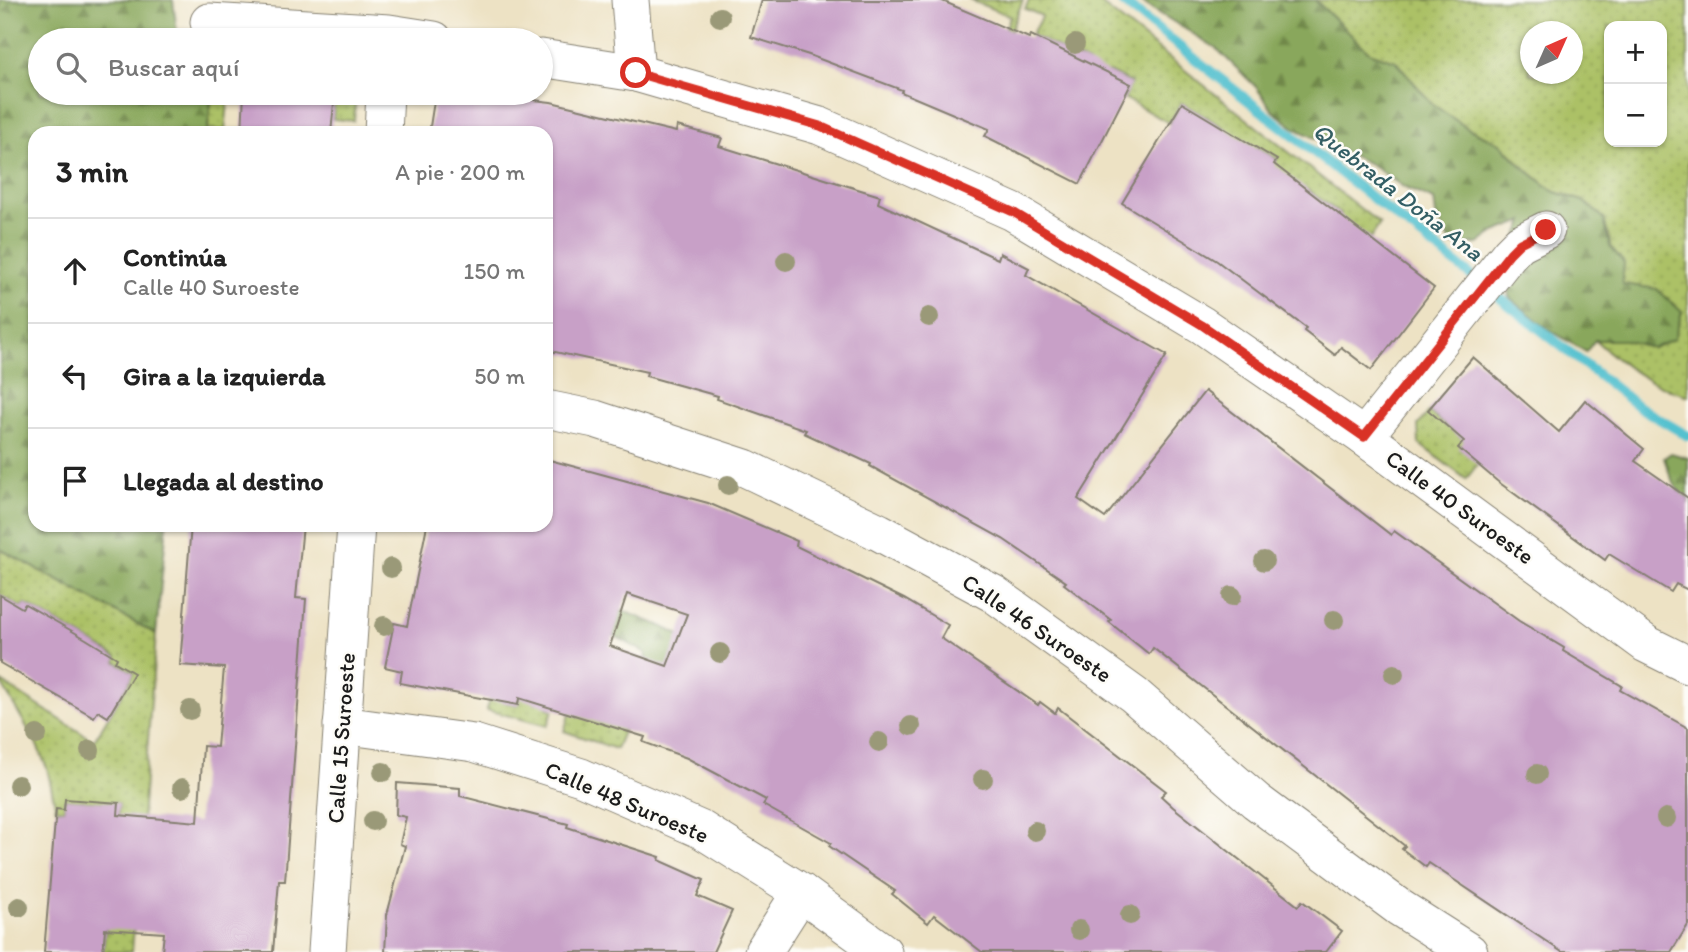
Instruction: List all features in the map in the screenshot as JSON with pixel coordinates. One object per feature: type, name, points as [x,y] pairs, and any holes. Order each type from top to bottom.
[{"type":"street","points":[[630,0],[636,73]]},
{"type":"street","points":[[209,22],[281,28]]},
{"type":"street","name":"Calle 40 Suroeste","points":[[553,60],[636,73],[820,126],[1013,212],[1202,325],[1364,437],[1646,644],[1688,665]]},
{"type":"street","points":[[383,126],[384,105]]},
{"type":"street","points":[[1364,437],[1504,261],[1520,243],[1546,230]]},
{"type":"street","name":"Calle 46 Suroeste","points":[[553,410],[595,419],[745,468],[879,532],[994,594],[1134,695],[1256,801],[1400,908],[1469,952]]},
{"type":"street","name":"Calle 15 Suroeste","points":[[327,952],[356,532]]},
{"type":"street","name":"Calle 48 Suroeste","points":[[342,725],[474,743],[581,778],[702,830],[801,892],[883,952]]},
{"type":"street","points":[[763,952],[801,892]]},
{"type":"green space","points":[[0,0],[173,0],[176,28],[28,28],[28,105],[210,105],[208,126],[28,126],[28,532],[166,532],[156,634],[0,549]]},
{"type":"green space","points":[[970,0],[1023,0],[992,77],[996,55],[1010,16]]},
{"type":"green space","points":[[1029,0],[1096,0],[1380,224],[1366,245],[1336,222],[1341,214],[1307,189],[1278,221],[1270,170],[1277,159],[1258,147],[1242,171],[1225,128],[1182,103],[1169,123],[1124,98],[1131,83],[1109,72],[1100,86],[1082,77],[1088,63],[1031,35],[1042,16],[1025,9]]},
{"type":"green space","points":[[1138,0],[1315,0],[1369,52],[1396,61],[1432,104],[1469,129],[1500,143],[1521,165],[1553,191],[1583,201],[1604,218],[1610,246],[1624,263],[1622,284],[1657,289],[1682,312],[1674,339],[1653,348],[1625,340],[1595,340],[1586,352],[1545,327],[1509,297],[1505,267],[1524,221],[1495,232],[1478,244],[1451,245],[1436,215],[1434,200],[1405,188],[1370,164],[1296,129],[1273,111],[1256,87],[1216,48]]},
{"type":"green space","points":[[1315,0],[1688,0],[1688,396],[1638,374],[1595,340],[1625,340],[1653,348],[1657,289],[1622,284],[1624,263],[1610,246],[1609,234],[1583,201],[1553,191],[1521,165],[1500,143],[1469,129],[1431,104],[1396,61],[1369,52]]},
{"type":"green space","points":[[211,105],[228,105],[226,126],[208,126]]},
{"type":"green space","points":[[334,105],[355,105],[354,121],[333,119]]},
{"type":"green space","points":[[1429,412],[1465,440],[1478,464],[1466,479],[1419,444],[1418,425]]},
{"type":"green space","points":[[1671,453],[1688,458],[1688,502],[1676,487],[1666,465],[1664,458]]},
{"type":"green space","points":[[0,549],[156,634],[132,952],[103,952],[119,804],[65,799],[64,810],[56,809],[47,768],[36,743],[0,681],[94,741],[134,673],[115,661],[117,657],[25,604],[22,608],[0,595]]},
{"type":"green space","points":[[582,595],[659,625],[738,663],[729,686],[647,664],[646,653],[613,635]]},
{"type":"green space","points":[[522,688],[551,695],[547,708],[553,710],[547,726],[487,710],[490,698],[518,705]]},
{"type":"green space","points":[[570,712],[629,717],[616,749],[564,731]]},
{"type":"building","points":[[762,0],[940,0],[1029,38],[1031,35],[1131,84],[1080,184],[985,136],[989,129],[901,92],[902,90],[809,55],[751,37]]},
{"type":"building","points":[[553,102],[676,132],[677,126],[722,138],[719,146],[880,196],[878,203],[998,259],[1000,253],[1029,268],[1026,275],[1167,355],[1078,499],[1105,518],[1205,391],[1391,535],[1394,531],[1519,621],[1564,648],[1563,651],[1622,686],[1620,690],[1688,728],[1688,925],[1671,952],[1562,952],[1429,863],[1426,867],[1402,849],[1405,846],[1153,648],[1149,654],[1064,584],[1066,582],[1003,539],[870,466],[871,464],[804,433],[806,430],[717,399],[718,396],[646,376],[647,372],[553,352],[553,126],[430,126],[433,105],[553,105]]},
{"type":"building","points":[[1182,103],[1277,160],[1274,164],[1434,288],[1371,370],[1341,347],[1335,355],[1304,331],[1306,328],[1217,261],[1122,203]]},
{"type":"building","points":[[243,105],[334,105],[332,126],[242,126]]},
{"type":"building","points":[[1473,357],[1559,432],[1585,400],[1644,449],[1635,461],[1688,498],[1688,590],[1676,584],[1671,592],[1609,554],[1605,560],[1497,481],[1458,448],[1464,441],[1428,410]]},
{"type":"building","points":[[553,461],[708,503],[797,541],[796,546],[904,599],[948,625],[941,638],[1038,705],[1040,702],[1055,713],[1058,708],[1166,791],[1161,796],[1173,807],[1298,906],[1302,901],[1342,931],[1326,952],[982,952],[934,915],[928,923],[892,894],[895,891],[829,846],[831,843],[763,805],[766,800],[687,758],[643,742],[645,737],[519,698],[518,705],[400,683],[402,671],[385,667],[394,623],[407,626],[426,532],[553,532]],"holes":[[[627,594],[687,614],[667,666],[610,646]]]},
{"type":"building","points":[[190,532],[302,532],[296,598],[306,599],[285,881],[279,881],[273,952],[162,952],[164,933],[105,929],[103,952],[44,952],[56,809],[64,810],[65,799],[119,803],[118,815],[198,822],[203,746],[217,747],[224,668],[180,665]]},
{"type":"building","points":[[0,595],[22,608],[25,604],[86,639],[117,658],[115,662],[134,673],[108,717],[98,711],[94,717],[0,663]]},
{"type":"building","points":[[397,783],[460,788],[460,796],[568,824],[567,827],[660,857],[659,860],[704,880],[697,896],[732,911],[713,952],[385,952],[387,915],[405,846],[400,844],[406,817],[396,815]]},
{"type":"waterway","name":"Quebrada Doña Ana","points":[[1120,0],[1639,407],[1688,436]]},
{"type":"route","points":[[636,73],[820,126],[1013,212],[1202,325],[1364,437],[1510,253],[1520,243],[1546,230]]}]
